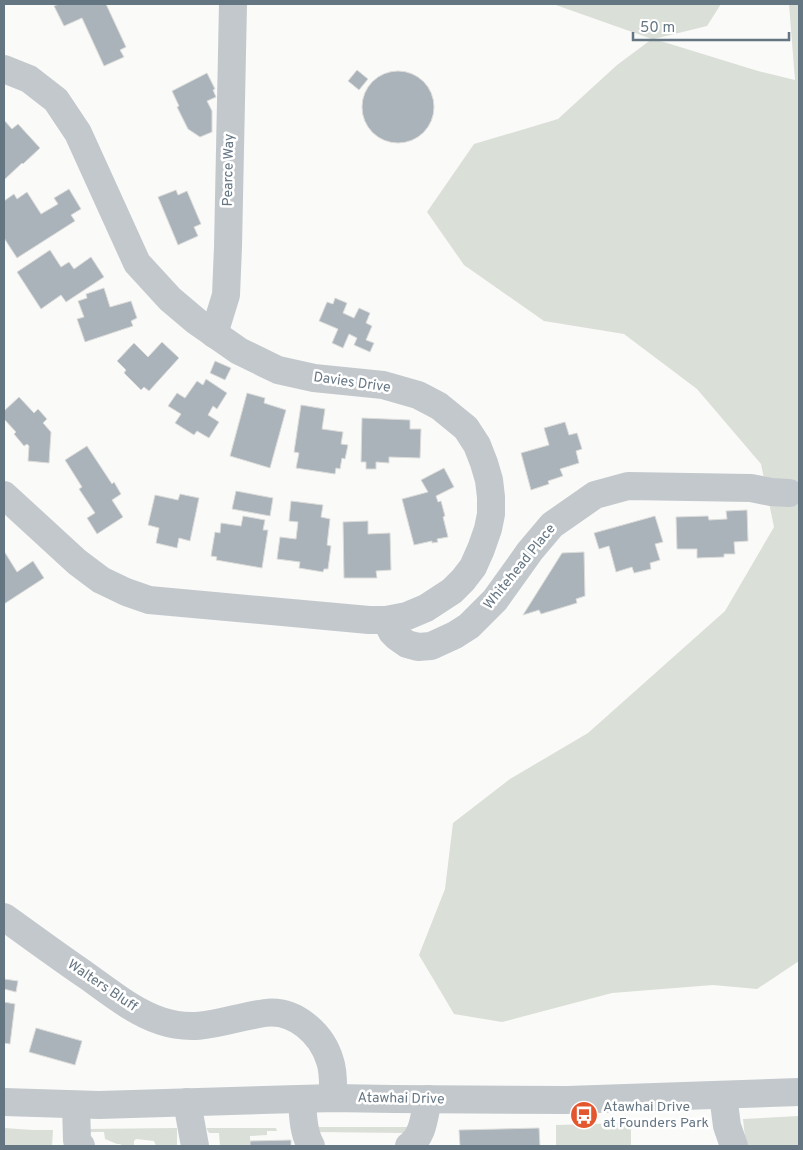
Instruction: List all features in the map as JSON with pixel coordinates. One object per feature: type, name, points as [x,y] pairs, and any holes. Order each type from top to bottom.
[{"type":"street","name":"Pearce Way","points":[[214,334],[226,295],[233,4]]},
{"type":"street","name":"Davies Drive","points":[[4,69],[28,80],[56,100],[78,133],[137,263],[170,299],[214,334],[240,351],[278,370],[314,378],[383,385],[418,395],[439,406],[466,428],[477,445],[489,480],[491,514],[484,542],[472,567],[452,591],[426,608],[406,616],[386,620],[369,620],[149,600],[126,592],[102,580],[77,562],[4,495]]},
{"type":"street","name":"Whitehead Place","points":[[386,620],[397,638],[418,648],[432,646],[455,635],[469,626],[495,600],[530,551],[552,525],[595,494],[628,486],[751,488],[771,492],[789,492]]},
{"type":"street","name":"Walters Bluff","points":[[4,917],[124,1003],[162,1022],[180,1026],[198,1026],[217,1024],[267,1013],[279,1013],[306,1024],[324,1047],[331,1061],[333,1098]]},
{"type":"street","name":"Atawhai Drive","points":[[4,1102],[99,1105],[333,1098],[567,1100],[799,1092]]},
{"type":"street","points":[[723,1095],[727,1126],[734,1146]]},
{"type":"street","points":[[302,1099],[303,1124],[311,1146]]},
{"type":"street","points":[[409,1146],[418,1138],[421,1131],[428,1100]]},
{"type":"street","points":[[187,1102],[194,1146]]},
{"type":"street","points":[[76,1105],[77,1140],[81,1146]]},
{"type":"shaded area","points":[[553,4],[721,4],[707,26],[654,39],[758,71],[795,80],[789,4],[799,4],[799,961],[757,989],[713,985],[612,993],[502,1022],[454,1014],[419,955],[445,889],[453,823],[510,779],[588,733],[725,611],[774,527],[761,464],[697,389],[624,334],[544,321],[464,265],[427,212],[474,144],[558,119],[617,65],[652,39]]},
{"type":"shaded area","points":[[799,1116],[799,1146],[746,1146],[743,1119]]},
{"type":"shaded area","points":[[631,1123],[631,1146],[556,1146],[556,1125]]},
{"type":"shaded area","points":[[312,1127],[415,1127],[404,1133],[317,1132]]},
{"type":"shaded area","points":[[4,1128],[53,1130],[52,1146],[4,1146]]},
{"type":"shaded area","points":[[177,1128],[177,1146],[156,1146],[154,1141],[136,1139],[134,1146],[123,1146],[105,1139],[104,1132],[89,1132],[86,1129]]},
{"type":"shaded area","points":[[206,1128],[276,1128],[277,1131],[267,1131],[267,1135],[250,1136],[250,1146],[220,1146],[219,1133],[209,1133]]},
{"type":"building","points":[[59,4],[106,4],[126,47],[120,50],[124,57],[104,66],[82,18],[64,26],[54,6]]},
{"type":"building","points":[[357,70],[368,79],[359,90],[348,81]]},
{"type":"building","points":[[405,71],[424,81],[432,93],[434,107],[432,121],[424,133],[412,141],[391,143],[372,133],[364,121],[362,100],[372,81],[384,73]]},
{"type":"building","points":[[207,73],[215,89],[213,90],[216,97],[207,101],[212,111],[212,132],[200,137],[188,129],[177,107],[179,106],[172,91]]},
{"type":"building","points":[[4,120],[12,129],[18,124],[40,148],[4,180]]},
{"type":"building","points":[[69,189],[81,209],[71,215],[75,221],[17,258],[4,238],[4,201],[14,194],[17,199],[27,192],[41,214],[58,204],[54,198]]},
{"type":"building","points":[[176,190],[178,195],[187,191],[201,224],[194,227],[198,236],[178,245],[158,197]]},
{"type":"building","points":[[50,250],[61,267],[69,262],[74,269],[91,257],[104,277],[66,302],[61,295],[41,309],[17,272]]},
{"type":"building","points":[[104,288],[110,307],[131,301],[137,318],[131,321],[133,326],[85,342],[77,319],[84,317],[78,301],[87,298],[86,294]]},
{"type":"building","points":[[335,298],[347,303],[343,313],[354,318],[359,308],[370,313],[366,323],[372,326],[366,340],[374,343],[370,352],[354,345],[357,338],[349,334],[343,348],[332,343],[338,329],[319,321],[327,302],[333,304]]},
{"type":"building","points":[[162,342],[179,358],[149,391],[144,387],[141,390],[124,373],[126,370],[117,361],[134,343],[148,357]]},
{"type":"building","points":[[215,361],[231,368],[225,380],[210,373]]},
{"type":"building","points":[[206,379],[227,393],[217,409],[213,406],[208,415],[219,422],[209,438],[197,431],[194,435],[175,423],[181,414],[168,406],[177,393],[185,398],[197,381],[203,385]]},
{"type":"building","points":[[247,393],[265,398],[264,403],[286,410],[270,468],[230,456]]},
{"type":"building","points":[[19,397],[34,413],[38,409],[47,419],[43,423],[51,432],[49,463],[28,461],[29,446],[27,444],[24,446],[14,434],[16,432],[4,419],[4,411]]},
{"type":"building","points":[[301,405],[325,409],[322,429],[343,432],[341,444],[348,445],[345,459],[342,458],[340,469],[336,468],[335,474],[296,468],[299,453],[294,452]]},
{"type":"building","points":[[362,418],[410,420],[410,429],[421,429],[420,458],[389,457],[389,463],[376,462],[376,469],[366,469],[366,462],[361,462]]},
{"type":"building","points":[[565,422],[569,435],[577,433],[582,449],[576,451],[579,463],[560,469],[563,476],[548,481],[549,484],[531,490],[521,453],[549,445],[544,428]]},
{"type":"building","points":[[87,446],[112,484],[114,482],[121,494],[112,500],[123,517],[97,534],[87,518],[95,513],[79,489],[82,487],[65,460]]},
{"type":"building","points":[[444,468],[454,487],[436,496],[438,502],[441,501],[448,537],[437,539],[438,542],[432,543],[432,541],[414,545],[402,499],[428,492],[421,480]]},
{"type":"building","points":[[236,491],[273,498],[270,516],[232,509]]},
{"type":"building","points":[[180,494],[199,498],[190,541],[179,538],[177,548],[156,543],[159,528],[148,525],[155,495],[178,500]]},
{"type":"building","points":[[291,501],[323,505],[321,517],[330,519],[327,545],[331,546],[328,569],[324,569],[323,572],[299,568],[300,562],[277,559],[280,537],[296,539],[298,522],[289,521]]},
{"type":"building","points":[[747,510],[748,541],[734,542],[735,554],[724,554],[724,557],[697,558],[697,549],[677,549],[676,517],[708,516],[709,520],[727,519],[726,511]]},
{"type":"building","points":[[243,516],[265,520],[263,530],[268,530],[262,568],[216,560],[217,557],[211,556],[215,532],[220,533],[221,523],[241,526]]},
{"type":"building","points":[[655,516],[663,542],[655,544],[660,560],[650,563],[651,569],[634,573],[632,567],[616,572],[609,546],[599,549],[594,533]]},
{"type":"building","points":[[368,521],[368,534],[390,533],[391,570],[376,571],[377,578],[344,578],[343,522]]},
{"type":"building","points":[[4,551],[17,572],[33,561],[44,578],[4,604]]},
{"type":"building","points":[[584,552],[585,596],[576,599],[577,603],[541,614],[539,610],[523,615],[562,553]]},
{"type":"building","points":[[4,979],[18,981],[16,992],[4,989]]},
{"type":"building","points":[[4,1002],[15,1004],[10,1044],[4,1043]]},
{"type":"building","points":[[36,1028],[82,1041],[75,1065],[29,1052]]},
{"type":"building","points":[[539,1128],[540,1146],[460,1146],[459,1130]]},
{"type":"building","points":[[291,1140],[291,1146],[250,1146],[250,1141]]},
{"type":"place","name":"Atawhai Drive at Founders Park","points":[[584,1115]]}]
